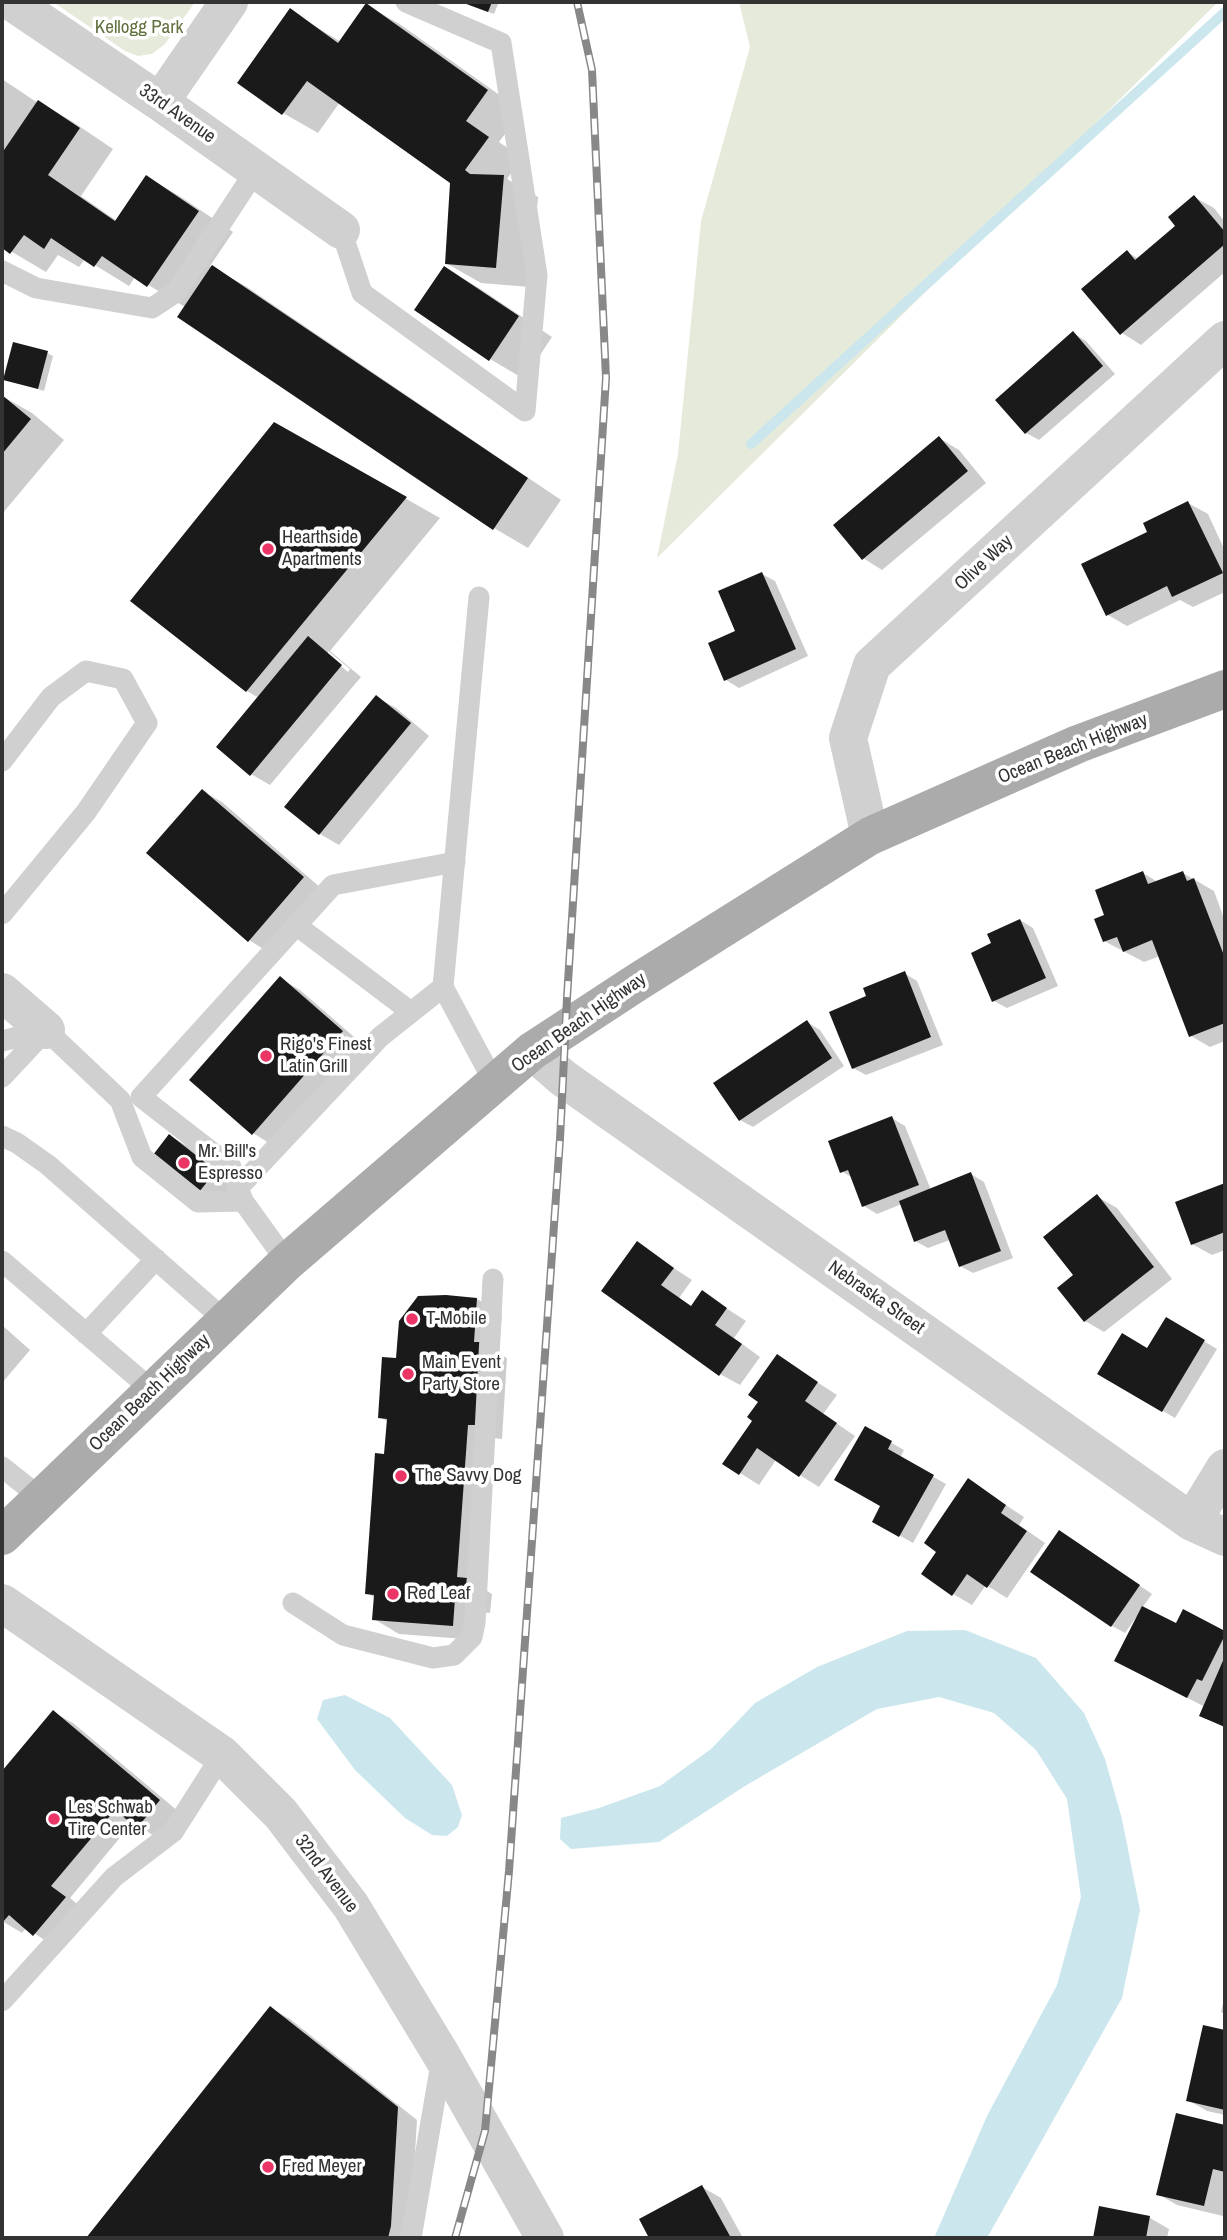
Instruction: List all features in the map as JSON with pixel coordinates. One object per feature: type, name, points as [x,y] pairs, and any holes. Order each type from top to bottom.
[{"type":"main road","name":"Ocean Beach Highway","points":[[2,1536],[287,1262],[532,1051],[870,836],[1078,744],[1225,689]]},
{"type":"street","name":"33rd Avenue","points":[[12,2],[160,102],[341,230]]},
{"type":"street","points":[[160,102],[229,2]]},
{"type":"street","name":"Olive Way","points":[[870,836],[848,738],[872,665],[1225,340]]},
{"type":"street","points":[[2,992],[46,1030]]},
{"type":"street","name":"Nebraska Street","points":[[532,1051],[564,1077],[1208,1530]]},
{"type":"street","points":[[1208,1530],[1225,1468]]},
{"type":"street","name":"32nd Avenue","points":[[2,1603],[222,1755],[281,1814],[351,1906],[442,2056],[545,2238]]},
{"type":"lane","points":[[341,230],[362,293],[525,411],[537,275],[501,43],[406,2]]},
{"type":"lane","points":[[2,271],[36,288],[152,309],[176,292],[256,170]]},
{"type":"lane","points":[[479,597],[443,987],[495,1084]]},
{"type":"lane","points":[[2,761],[51,697],[86,671],[123,679],[147,723],[86,811],[2,914]]},
{"type":"lane","points":[[131,1099],[333,885],[455,862]]},
{"type":"lane","points":[[296,925],[411,1012]]},
{"type":"lane","points":[[131,1099],[142,1157],[198,1202],[241,1195],[380,1037],[443,987]]},
{"type":"lane","points":[[46,1030],[131,1099],[231,1167],[241,1195],[287,1262]]},
{"type":"lane","points":[[2,1041],[46,1030]]},
{"type":"lane","points":[[2,1077],[46,1030]]},
{"type":"lane","points":[[2,1136],[48,1165],[226,1321]]},
{"type":"lane","points":[[86,1334],[156,1259]]},
{"type":"lane","points":[[2,1261],[153,1391]]},
{"type":"lane","points":[[293,1603],[343,1635],[433,1658],[454,1655],[472,1637],[475,1623],[493,1279]]},
{"type":"lane","points":[[2,1467],[41,1498]]},
{"type":"lane","points":[[2,2001],[114,1877],[173,1832],[222,1755]]},
{"type":"lane","points":[[411,2238],[442,2056]]},
{"type":"green space","name":"Kellogg Park","points":[[53,2],[195,2],[165,44],[152,54],[138,56],[125,51]]},
{"type":"green space","points":[[739,2],[1218,2],[657,558],[678,454],[701,221],[750,47]]},
{"type":"water","points":[[965,1630],[1036,1658],[1084,1713],[1105,1759],[1122,1819],[1140,1910],[1122,1998],[987,2238],[934,2238],[987,2116],[1057,1985],[1081,1897],[1067,1799],[1036,1750],[994,1713],[939,1697],[877,1709],[745,1786],[659,1842],[571,1849],[560,1839],[561,1818],[599,1808],[660,1786],[711,1749],[755,1703],[817,1667],[907,1631]]},
{"type":"water","points":[[345,1695],[390,1718],[452,1785],[462,1815],[458,1827],[447,1836],[432,1835],[405,1818],[355,1770],[317,1719],[323,1700]]},
{"type":"building","points":[[461,2],[492,2],[488,12]]},
{"type":"building","points":[[366,3],[488,90],[466,121],[489,137],[465,170],[470,174],[504,175],[496,268],[445,264],[450,183],[307,81],[282,115],[237,83],[290,8],[338,43]]},
{"type":"building","points":[[38,100],[80,128],[48,175],[115,221],[146,175],[199,211],[147,287],[102,256],[94,267],[51,238],[44,249],[24,235],[10,254],[2,248],[2,153]]},
{"type":"building","points":[[1194,195],[1225,232],[1225,244],[1120,335],[1081,289],[1127,250],[1135,260],[1175,226],[1168,217]]},
{"type":"building","points":[[212,265],[528,478],[493,530],[177,317]]},
{"type":"building","points":[[444,266],[519,316],[489,361],[414,310]]},
{"type":"building","points":[[1073,331],[1103,366],[1025,434],[995,400]]},
{"type":"building","points":[[13,342],[48,351],[38,389],[3,380]]},
{"type":"building","points":[[2,395],[31,419],[2,454]]},
{"type":"building","name":"Hearthside Apartments","points":[[274,422],[407,497],[246,692],[130,601]]},
{"type":"building","points":[[939,436],[968,471],[862,560],[833,525]]},
{"type":"building","points":[[1188,501],[1223,573],[1172,597],[1167,586],[1106,616],[1081,564],[1147,532],[1143,523]]},
{"type":"building","points":[[762,572],[796,649],[724,681],[708,643],[735,631],[718,591]]},
{"type":"building","points":[[308,636],[342,665],[250,776],[216,747]]},
{"type":"building","points":[[376,695],[411,723],[319,835],[284,807]]},
{"type":"building","points":[[202,789],[304,877],[248,942],[146,853]]},
{"type":"building","points":[[1143,871],[1148,884],[1183,871],[1187,881],[1194,878],[1225,958],[1225,1023],[1189,1037],[1152,940],[1123,952],[1117,937],[1103,942],[1094,919],[1104,915],[1095,890]]},
{"type":"building","points":[[1020,919],[1046,978],[992,1002],[971,953],[991,943],[987,934]]},
{"type":"building","points":[[905,971],[931,1037],[852,1069],[829,1012],[866,996],[863,988]]},
{"type":"building","name":"Rigo's Finest Latin Grill","points":[[280,976],[343,1031],[252,1135],[189,1080]]},
{"type":"building","points":[[807,1020],[832,1058],[739,1121],[713,1083]]},
{"type":"building","points":[[892,1116],[919,1185],[862,1207],[848,1170],[840,1173],[828,1141]]},
{"type":"building","name":"Mr. Bill's Espresso","points":[[169,1134],[216,1171],[199,1192],[153,1155]]},
{"type":"building","points":[[971,1172],[1001,1251],[959,1267],[945,1230],[914,1242],[899,1201]]},
{"type":"building","points":[[1225,1183],[1225,1232],[1191,1245],[1175,1202]]},
{"type":"building","points":[[1097,1194],[1154,1267],[1084,1322],[1057,1288],[1073,1275],[1043,1237]]},
{"type":"building","points":[[637,1241],[674,1268],[661,1285],[691,1306],[702,1290],[727,1308],[715,1325],[742,1344],[719,1376],[601,1291]]},
{"type":"building","points":[[418,1296],[477,1298],[474,1342],[483,1342],[477,1425],[468,1425],[457,1577],[467,1578],[465,1599],[455,1598],[453,1626],[372,1620],[374,1595],[365,1594],[375,1453],[384,1454],[387,1419],[378,1418],[382,1357],[396,1358],[399,1321]]},
{"type":"building","points":[[1166,1317],[1205,1340],[1162,1412],[1097,1374],[1122,1333],[1147,1348]]},
{"type":"building","points":[[777,1354],[818,1382],[805,1401],[837,1423],[799,1477],[757,1448],[739,1475],[722,1464],[752,1421],[747,1417],[758,1402],[748,1395]]},
{"type":"building","points":[[865,1426],[892,1441],[888,1449],[934,1475],[899,1537],[872,1522],[880,1506],[834,1480]]},
{"type":"building","points":[[968,1478],[1006,1505],[1001,1513],[1027,1531],[987,1588],[967,1574],[952,1596],[921,1574],[936,1552],[924,1543]]},
{"type":"building","points":[[1059,1530],[1140,1585],[1111,1627],[1030,1572]]},
{"type":"building","points":[[1142,1606],[1176,1623],[1183,1609],[1225,1631],[1202,1681],[1197,1679],[1187,1698],[1114,1661]]},
{"type":"building","points":[[1225,1656],[1225,1727],[1199,1716]]},
{"type":"building","name":"Les Schwab Tire Center","points":[[53,1710],[160,1800],[137,1828],[115,1810],[51,1886],[66,1897],[33,1936],[9,1915],[2,1923],[2,1771]]},
{"type":"building","name":"Fred Meyer","points":[[270,2006],[398,2107],[388,2238],[86,2238]]},
{"type":"building","points":[[1203,2025],[1225,2030],[1225,2110],[1186,2101]]},
{"type":"building","points":[[1176,2113],[1225,2125],[1225,2172],[1213,2169],[1204,2206],[1156,2195]]},
{"type":"building","points":[[702,2185],[731,2238],[649,2238],[639,2219]]},
{"type":"building","points":[[1099,2206],[1150,2216],[1146,2238],[1093,2238]]},
{"type":"waterway","points":[[751,444],[1225,12]]},
{"type":"railway","points":[[455,2238],[485,2131],[509,1871],[560,1139],[606,378],[592,70],[577,2]]},
{"type":"place","name":"Hearthside Apartments","points":[[268,549]]},
{"type":"place","name":"Rigo's Finest Latin Grill","points":[[266,1056]]},
{"type":"place","name":"Mr. Bill's Espresso","points":[[184,1163]]},
{"type":"place","name":"T-Mobile","points":[[412,1319]]},
{"type":"place","name":"Main Event Party Store","points":[[408,1374]]},
{"type":"place","name":"The Savvy Dog","points":[[401,1476]]},
{"type":"place","name":"Red Leaf","points":[[393,1594]]},
{"type":"place","name":"Les Schwab Tire Center","points":[[54,1819]]},
{"type":"place","name":"Fred Meyer","points":[[268,2167]]}]
